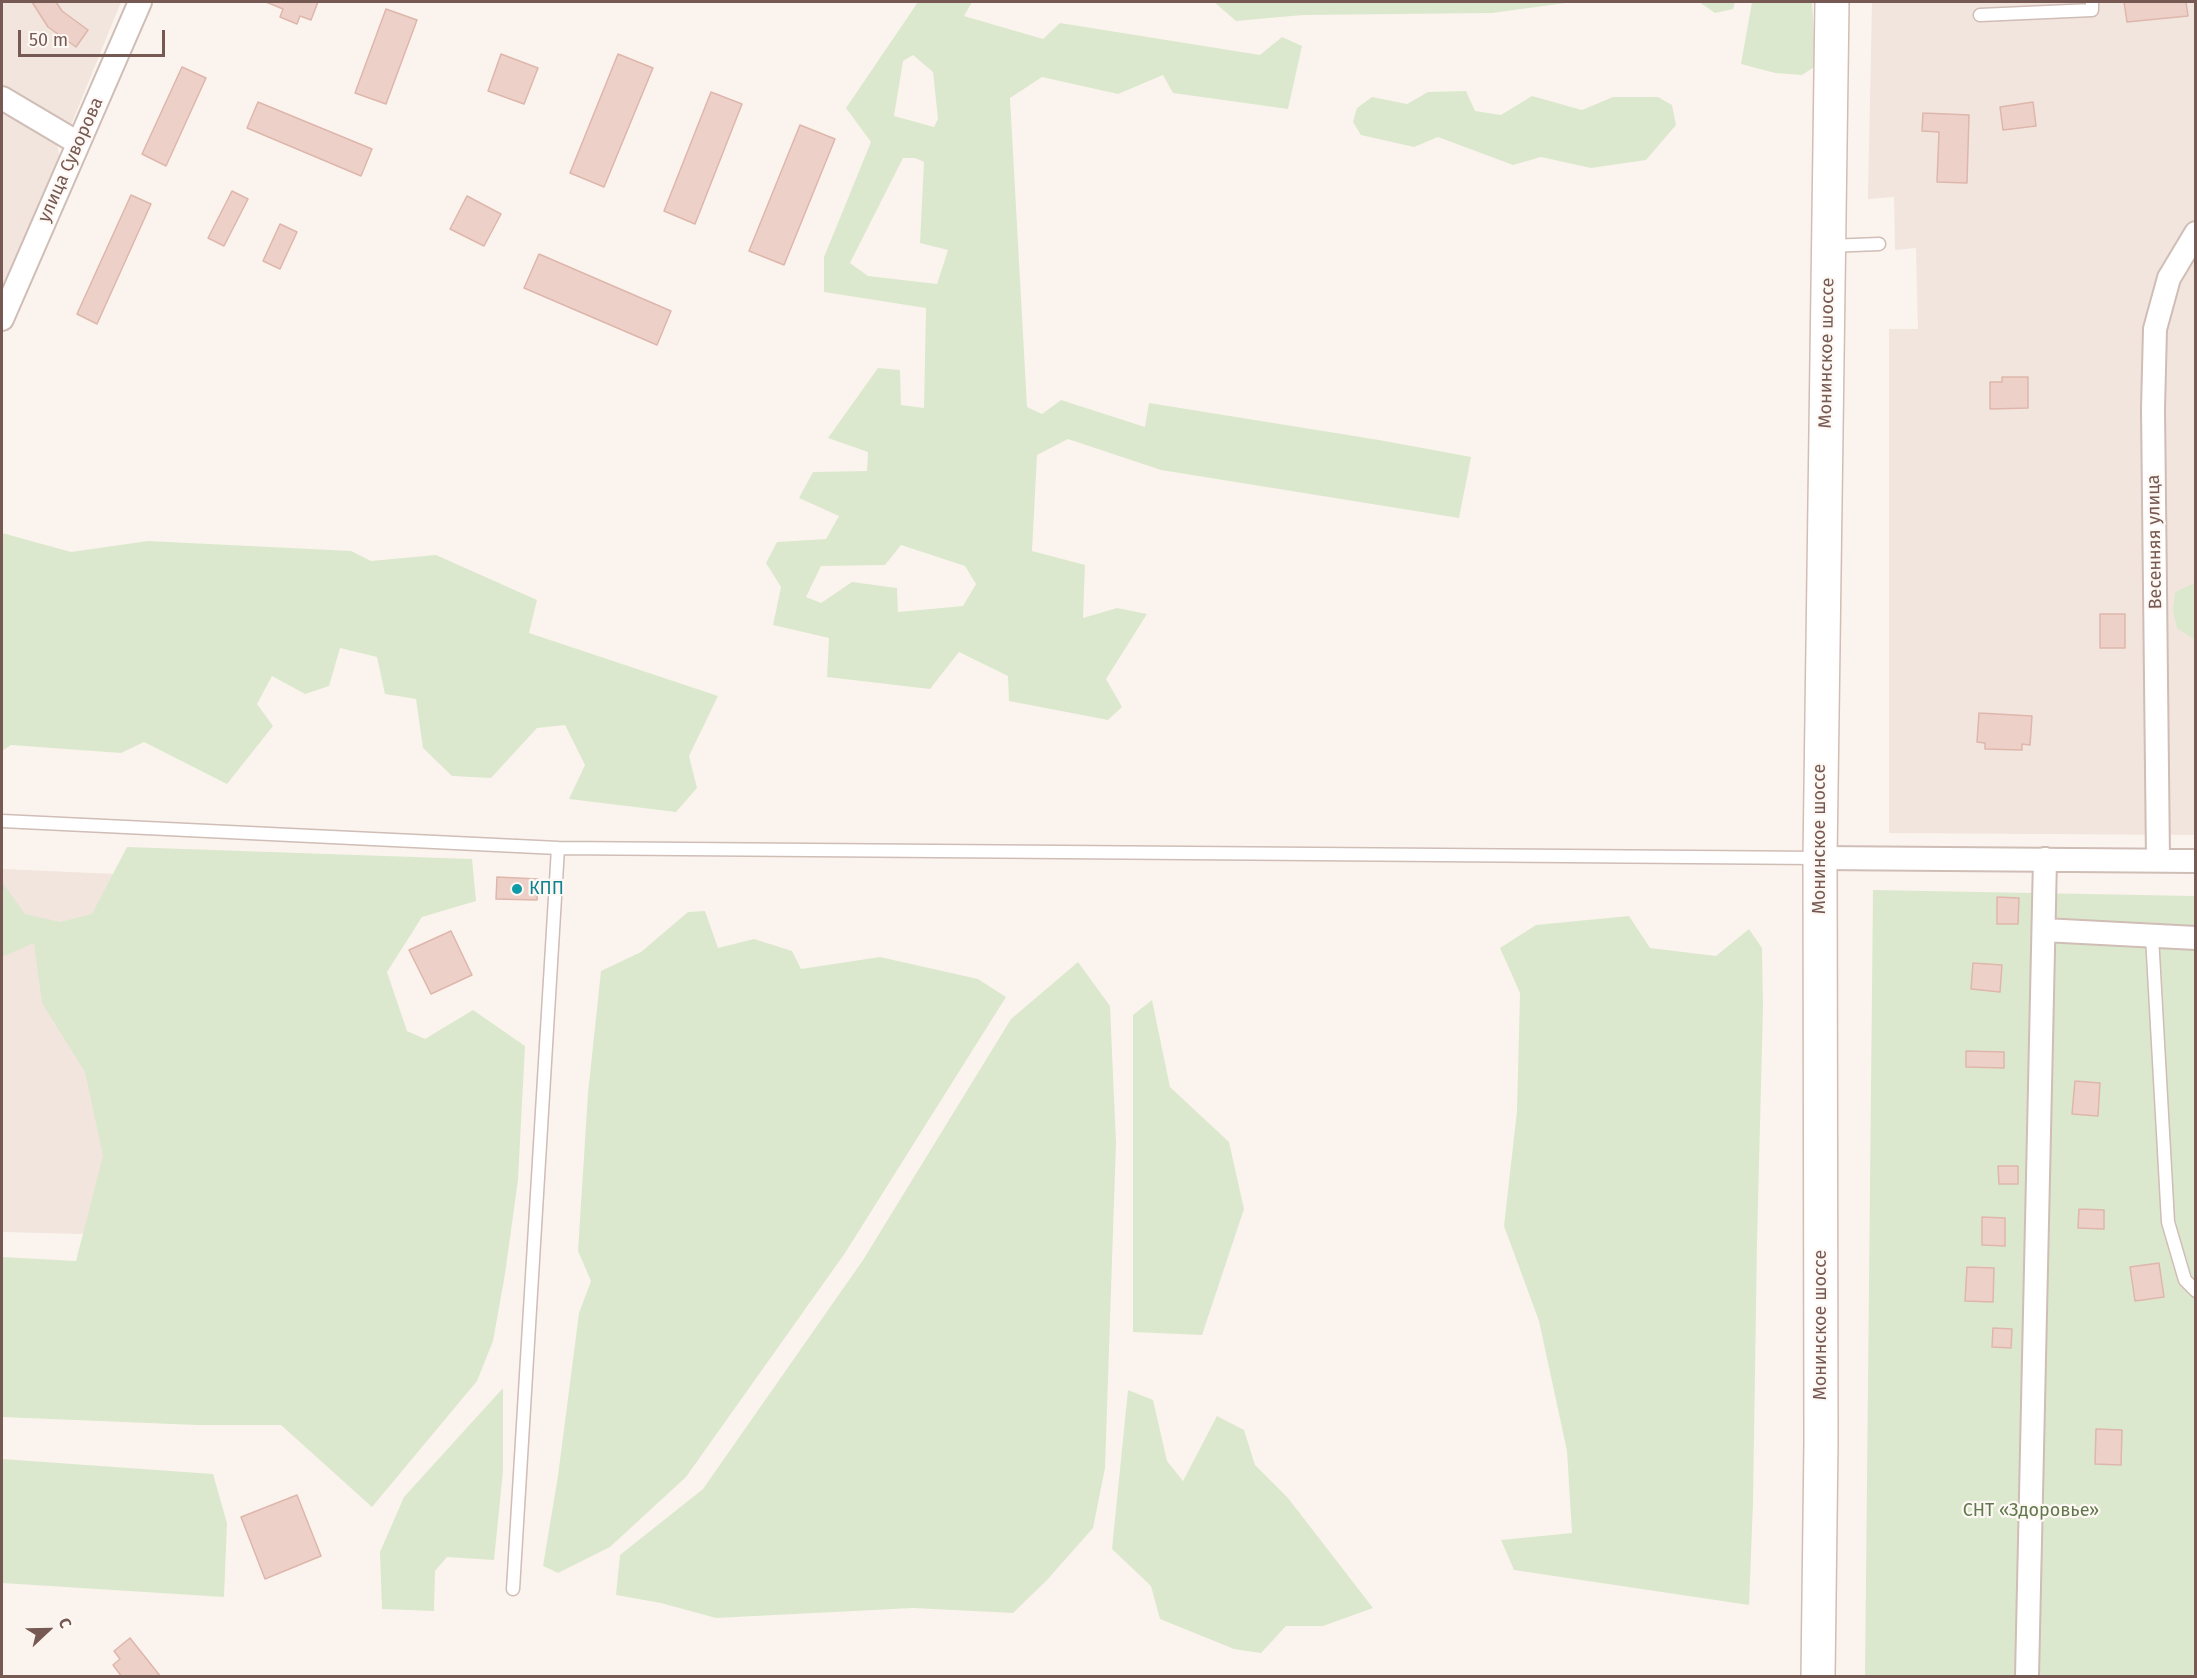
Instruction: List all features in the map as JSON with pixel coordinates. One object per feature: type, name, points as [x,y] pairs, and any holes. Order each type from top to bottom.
[{"type":"main road","name":"Монинское шоссе","points":[[1818,1677],[1821,1441],[1820,858],[1832,2]]},
{"type":"street","name":"улица Суворова","points":[[2,319],[140,2]]},
{"type":"street","points":[[2,98],[78,143]]},
{"type":"street","name":"Весенняя улица","points":[[2158,860],[2153,409],[2155,329],[2169,278],[2196,233]]},
{"type":"street","points":[[1820,858],[2196,861]]},
{"type":"street","points":[[2027,1677],[2045,859]]},
{"type":"street","points":[[2044,930],[2196,938]]},
{"type":"lane","points":[[1980,15],[2092,10],[2092,2]]},
{"type":"lane","points":[[1828,246],[1879,244]]},
{"type":"lane","points":[[2,821],[558,848],[1820,858]]},
{"type":"lane","points":[[513,1589],[558,848]]},
{"type":"lane","points":[[2152,936],[2168,1222],[2185,1280],[2196,1291]]},
{"type":"shaded area","points":[[2,2],[121,2],[71,125],[2,85]]},
{"type":"shaded area","points":[[1872,2],[2195,2],[2195,835],[1889,833],[1889,329],[1918,329],[1916,248],[1895,250],[1894,197],[1868,199]]},
{"type":"shaded area","points":[[2,113],[57,144],[60,157],[2,289]]},
{"type":"shaded area","points":[[2,869],[160,876],[125,1235],[2,1232]]},
{"type":"green space","points":[[918,2],[972,2],[964,16],[1043,39],[1060,23],[1260,55],[1282,37],[1302,46],[1288,109],[1173,93],[1163,75],[1118,94],[1042,77],[1010,98],[1027,407],[1042,414],[1061,400],[1145,427],[1149,403],[1471,457],[1459,518],[1161,470],[1068,439],[1037,455],[1032,551],[1085,565],[1083,618],[1117,608],[1147,614],[1106,679],[1122,707],[1108,720],[1009,701],[1008,676],[959,652],[930,689],[827,677],[829,638],[773,625],[781,587],[766,563],[777,542],[826,539],[839,516],[799,498],[813,472],[867,471],[868,452],[828,438],[878,368],[900,370],[901,405],[924,408],[926,308],[824,292],[824,257],[871,142],[846,108]],"holes":[[[913,55],[933,72],[938,119],[934,127],[894,116],[903,61]],[[903,158],[915,158],[924,162],[920,243],[948,250],[937,284],[868,276],[850,263]],[[901,545],[965,566],[976,584],[963,606],[898,612],[897,588],[852,582],[821,603],[806,597],[821,566],[885,565]]]},
{"type":"green space","points":[[1214,2],[1573,2],[1492,13],[1303,15],[1236,21]]},
{"type":"green space","points":[[1699,2],[1735,2],[1733,9],[1715,13]]},
{"type":"green space","points":[[1752,2],[1812,2],[1816,66],[1802,75],[1775,73],[1741,64]]},
{"type":"green space","points":[[1466,91],[1475,111],[1501,115],[1532,96],[1582,110],[1613,97],[1658,97],[1672,105],[1676,125],[1646,160],[1591,168],[1541,157],[1513,165],[1438,137],[1414,147],[1361,135],[1353,122],[1357,108],[1372,97],[1407,104],[1428,92]]},
{"type":"green space","points":[[2,533],[71,552],[148,541],[351,551],[371,561],[436,555],[537,600],[529,633],[718,696],[689,756],[697,788],[676,812],[569,799],[585,765],[565,725],[537,728],[491,778],[452,776],[423,748],[416,699],[385,694],[377,657],[340,648],[329,686],[305,694],[272,676],[257,704],[273,726],[227,784],[144,742],[121,753],[11,745],[2,751]]},
{"type":"green space","points":[[2195,583],[2195,640],[2177,628],[2173,611],[2175,592]]},
{"type":"green space","points":[[127,847],[472,859],[476,901],[422,917],[387,972],[407,1031],[425,1039],[473,1010],[525,1046],[518,1180],[505,1274],[493,1341],[477,1381],[372,1507],[281,1425],[197,1425],[2,1417],[2,1257],[76,1261],[103,1156],[85,1072],[42,1003],[34,943],[2,957],[2,861],[3,883],[25,914],[60,922],[92,914]]},
{"type":"green space","name":"СНТ «Здоровье»","points":[[1873,890],[2195,896],[2195,1676],[1865,1676]]},
{"type":"green space","points":[[705,911],[718,948],[754,939],[792,951],[801,969],[880,957],[978,979],[1006,997],[845,1253],[686,1477],[610,1547],[558,1573],[543,1566],[558,1476],[579,1313],[591,1281],[578,1251],[588,1093],[601,971],[641,952],[688,912]]},
{"type":"green space","points":[[1629,916],[1650,948],[1716,956],[1749,929],[1762,948],[1763,1007],[1749,1605],[1514,1570],[1501,1540],[1572,1533],[1567,1451],[1539,1321],[1504,1226],[1517,1111],[1520,993],[1500,948],[1536,925]]},
{"type":"green space","points":[[1078,962],[1110,1006],[1116,1143],[1105,1468],[1093,1528],[1047,1580],[1013,1613],[913,1608],[716,1618],[661,1603],[616,1595],[620,1555],[703,1489],[863,1260],[1011,1019]]},
{"type":"green space","points":[[1152,1000],[1170,1087],[1229,1142],[1244,1209],[1202,1335],[1133,1332],[1133,1015]]},
{"type":"green space","points":[[503,1388],[503,1471],[494,1560],[447,1557],[435,1571],[434,1611],[382,1609],[380,1552],[404,1497]]},
{"type":"green space","points":[[1128,1390],[1153,1400],[1167,1461],[1183,1481],[1217,1416],[1244,1430],[1255,1465],[1288,1498],[1373,1608],[1323,1626],[1286,1626],[1261,1653],[1234,1649],[1160,1619],[1151,1586],[1112,1549]]},
{"type":"green space","points":[[2,1459],[213,1474],[227,1523],[224,1597],[2,1583]]},
{"type":"building","points":[[32,2],[56,2],[62,11],[88,30],[76,47],[48,27]]},
{"type":"building","points":[[266,2],[318,2],[311,20],[300,16],[297,24],[280,17],[283,9]]},
{"type":"building","points":[[2124,2],[2186,2],[2188,16],[2127,22]]},
{"type":"building","points":[[386,9],[417,20],[386,104],[355,93]]},
{"type":"building","points":[[501,54],[538,68],[524,104],[488,91]]},
{"type":"building","points":[[618,54],[653,68],[604,187],[570,173]]},
{"type":"building","points":[[182,67],[206,78],[166,166],[142,154]]},
{"type":"building","points":[[711,92],[742,104],[695,224],[664,211]]},
{"type":"building","points":[[258,102],[372,149],[361,176],[247,128]]},
{"type":"building","points":[[2033,102],[2036,126],[2003,130],[2000,107]]},
{"type":"building","points":[[1923,113],[1969,115],[1967,183],[1937,182],[1939,132],[1922,131]]},
{"type":"building","points":[[800,125],[835,139],[784,265],[749,251]]},
{"type":"building","points":[[232,191],[248,199],[224,246],[208,238]]},
{"type":"building","points":[[131,195],[151,204],[97,324],[77,314]]},
{"type":"building","points":[[467,196],[501,214],[484,246],[450,229]]},
{"type":"building","points":[[280,224],[297,232],[280,269],[263,261]]},
{"type":"building","points":[[539,254],[671,311],[657,345],[524,288]]},
{"type":"building","points":[[2002,377],[2028,377],[2028,408],[1990,409],[1990,382],[2002,382]]},
{"type":"building","points":[[2100,614],[2125,614],[2125,648],[2100,648]]},
{"type":"building","points":[[1979,713],[2032,716],[2030,745],[2022,744],[2022,750],[1985,749],[1985,743],[1977,742]]},
{"type":"building","name":"КПП","points":[[497,877],[538,879],[537,900],[496,899]]},
{"type":"building","points":[[1997,897],[2019,898],[2018,924],[1997,924]]},
{"type":"building","points":[[451,931],[472,975],[431,994],[409,950]]},
{"type":"building","points":[[1973,963],[2002,965],[2000,992],[1971,989]]},
{"type":"building","points":[[1966,1051],[2004,1052],[2004,1068],[1966,1067]]},
{"type":"building","points":[[2075,1081],[2100,1083],[2098,1116],[2072,1114]]},
{"type":"building","points":[[1998,1166],[2018,1166],[2018,1184],[1999,1184]]},
{"type":"building","points":[[2079,1209],[2104,1210],[2104,1229],[2078,1228]]},
{"type":"building","points":[[1982,1217],[2005,1218],[2005,1246],[1982,1245]]},
{"type":"building","points":[[2159,1263],[2164,1297],[2135,1301],[2130,1267]]},
{"type":"building","points":[[1967,1267],[1994,1268],[1993,1302],[1965,1301]]},
{"type":"building","points":[[1993,1328],[2012,1329],[2011,1348],[1992,1347]]},
{"type":"building","points":[[2096,1429],[2122,1430],[2121,1465],[2095,1464]]},
{"type":"building","points":[[297,1495],[321,1556],[265,1579],[241,1517]]},
{"type":"building","points":[[130,1638],[161,1677],[122,1677],[113,1665],[120,1659],[114,1651]]},
{"type":"place","name":"КПП","points":[[517,889]]}]
